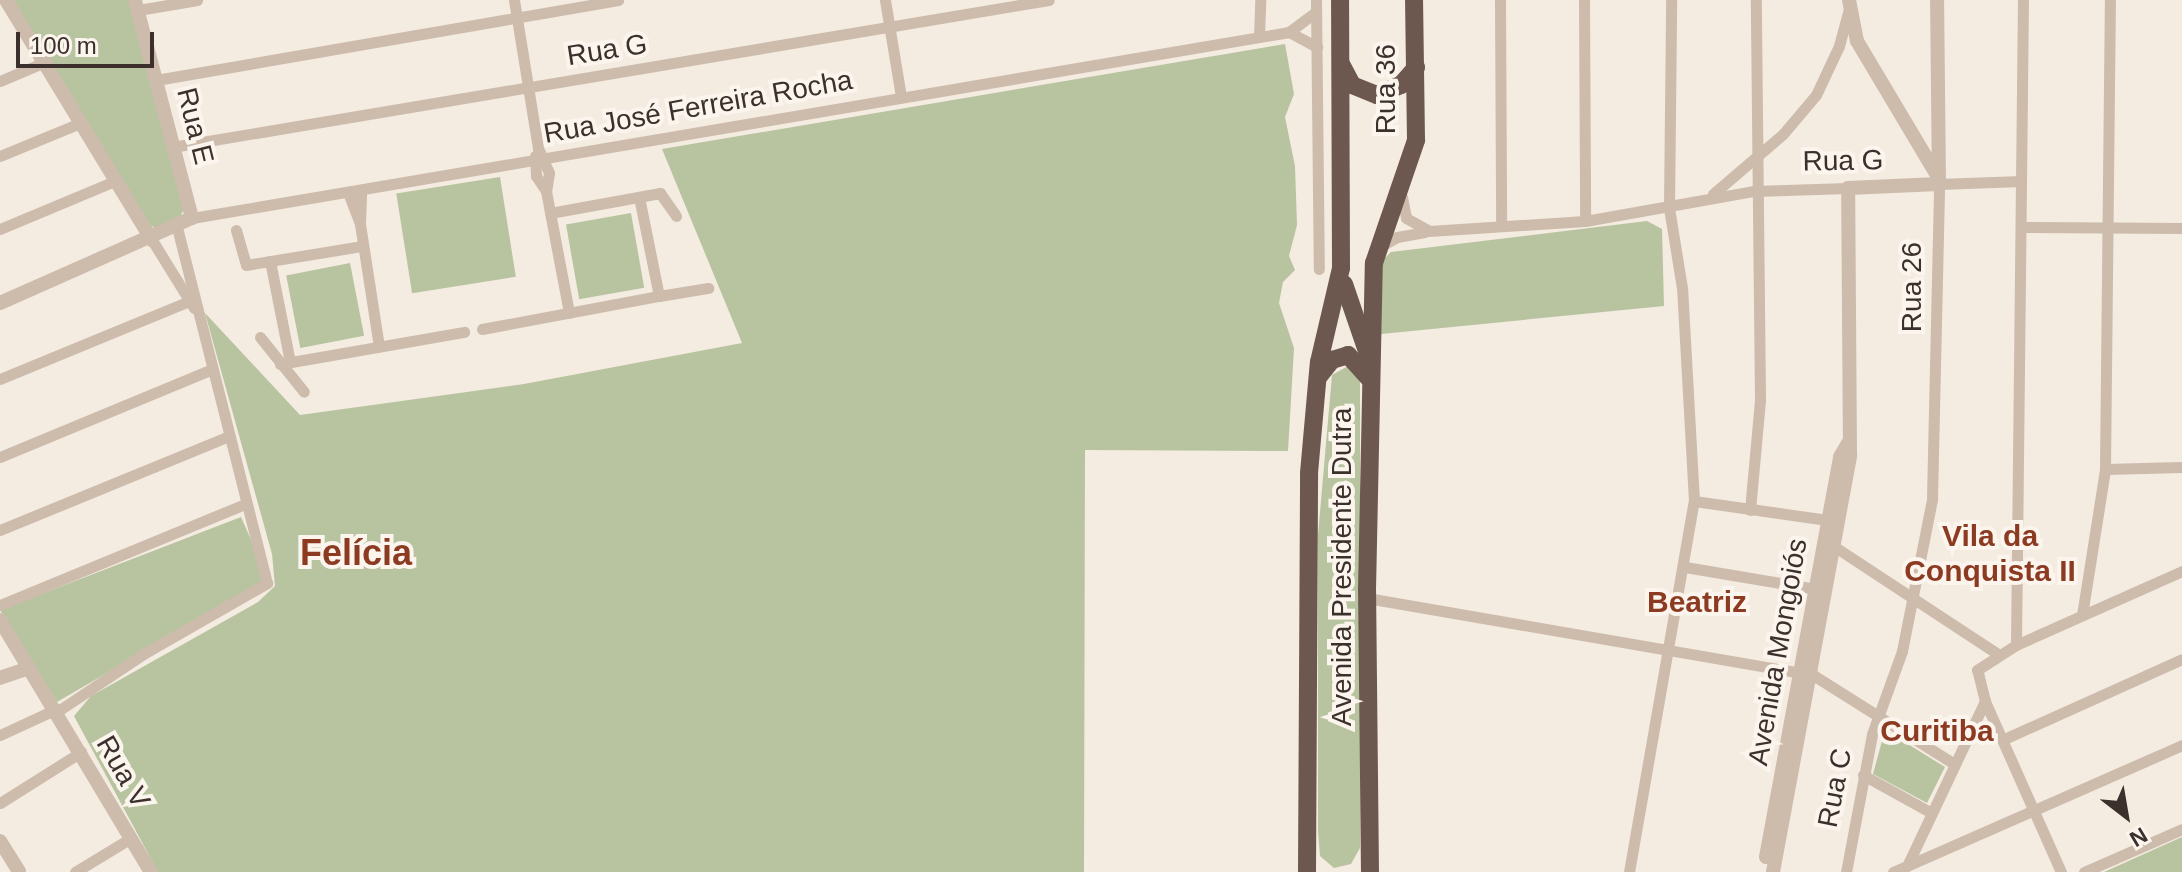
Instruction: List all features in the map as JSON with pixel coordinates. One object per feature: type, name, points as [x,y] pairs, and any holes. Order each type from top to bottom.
[{"type":"highway","name":"Avenida Presidente Dutra","points":[[1340,0],[1341,268],[1348,308],[1372,364],[1367,598],[1370,872]]},
{"type":"highway","name":"Rua 36","points":[[1375,251],[1406,177],[1416,140],[1414,0]]},
{"type":"highway","points":[[1340,62],[1352,85],[1377,95],[1401,85],[1416,68]]},
{"type":"highway","points":[[1372,364],[1375,251]]},
{"type":"highway","name":"Avenida Presidente Dutra","points":[[1307,872],[1309,473],[1317,382],[1341,268]]},
{"type":"highway","points":[[1317,382],[1328,362],[1348,355],[1357,360],[1371,384]]},
{"type":"highway","points":[[1354,872],[1370,847]]},
{"type":"highway","points":[[1307,849],[1322,872]]},
{"type":"street","points":[[136,5],[197,0]]},
{"type":"street","points":[[514,0],[538,148],[546,161],[546,191],[569,313]]},
{"type":"street","points":[[156,80],[618,0]]},
{"type":"street","points":[[885,0],[901,97]]},
{"type":"street","name":"Rua G","points":[[172,147],[1049,0]]},
{"type":"street","points":[[1259,37],[1260,0]]},
{"type":"street","points":[[1500,0],[1501,226]]},
{"type":"street","points":[[1584,0],[1585,221]]},
{"type":"street","points":[[1629,872],[1671,651],[1694,501],[1682,288],[1669,208],[1671,0]]},
{"type":"street","points":[[1750,510],[1760,400],[1754,191],[1756,0]]},
{"type":"street","name":"Rua 26","points":[[1914,601],[1936,453],[1937,0]]},
{"type":"street","points":[[2016,645],[2024,227],[2021,181],[2023,0]]},
{"type":"street","points":[[2082,615],[2105,469],[2110,0]]},
{"type":"street","points":[[5,2],[193,304]]},
{"type":"street","points":[[1709,197],[1783,134],[1816,95],[1839,46],[1849,4]]},
{"type":"street","points":[[1849,4],[1857,41],[1939,181]]},
{"type":"street","name":"Rua E","points":[[136,5],[192,218]]},
{"type":"street","points":[[1316,6],[1289,32],[1317,47]]},
{"type":"street","points":[[1316,6],[1319,269]]},
{"type":"street","name":"Rua José Ferreira Rocha","points":[[0,303],[152,240],[192,218],[355,194],[1289,32]]},
{"type":"street","points":[[0,81],[45,62]]},
{"type":"street","points":[[0,156],[80,123]]},
{"type":"street","points":[[538,148],[533,163],[546,191]]},
{"type":"street","points":[[1406,177],[1400,208],[1413,224],[1429,231]]},
{"type":"street","points":[[0,229],[115,181]]},
{"type":"street","name":"Rua G","points":[[1375,251],[1397,237],[1429,231],[1585,221],[1754,191],[1939,181],[2021,181]]},
{"type":"street","name":"Avenida Mongoiós","points":[[1763,872],[1835,547],[1848,443],[1848,188]]},
{"type":"street","points":[[355,194],[379,347]]},
{"type":"street","points":[[550,213],[666,195],[676,216]]},
{"type":"street","points":[[639,197],[659,296]]},
{"type":"street","points":[[2024,227],[2182,228]]},
{"type":"street","points":[[0,735],[263,588],[267,574],[227,437],[177,228]]},
{"type":"street","points":[[236,230],[244,265],[362,246]]},
{"type":"street","points":[[270,261],[285,363]]},
{"type":"street","points":[[482,329],[708,288]]},
{"type":"street","points":[[0,379],[193,304]]},
{"type":"street","points":[[285,363],[464,332]]},
{"type":"street","points":[[260,337],[285,363],[304,392]]},
{"type":"street","points":[[0,457],[210,370]]},
{"type":"street","points":[[0,530],[227,437]]},
{"type":"street","name":"Avenida Mongoiós","points":[[1773,872],[1807,674],[1816,589],[1828,520],[1840,457],[1848,443]]},
{"type":"street","points":[[2105,469],[2182,467]]},
{"type":"street","points":[[1694,501],[1828,520]]},
{"type":"street","points":[[0,605],[245,504]]},
{"type":"street","points":[[1835,547],[1998,654]]},
{"type":"street","points":[[1685,567],[1816,589]]},
{"type":"street","points":[[2061,872],[1976,674],[1984,662],[2016,645],[2182,571]]},
{"type":"street","points":[[1367,598],[1807,674],[1878,713],[1953,763]]},
{"type":"street","name":"Rua C","points":[[1846,872],[1863,775],[1878,713],[1914,601]]},
{"type":"street","points":[[0,620],[55,706]]},
{"type":"street","points":[[2002,740],[2182,659]]},
{"type":"street","points":[[0,678],[29,668]]},
{"type":"street","points":[[1907,866],[1953,763],[1985,701]]},
{"type":"street","name":"Rua V","points":[[55,706],[151,872]]},
{"type":"street","points":[[1893,872],[2182,745]]},
{"type":"street","points":[[0,803],[81,752]]},
{"type":"street","points":[[1863,775],[1930,812]]},
{"type":"street","points":[[2084,872],[2182,829]]},
{"type":"street","points":[[75,872],[131,838]]},
{"type":"street","points":[[0,841],[19,872]]},
{"type":"green space","points":[[10,0],[129,0],[184,208],[179,221],[155,228],[146,222]]},
{"type":"green space","points":[[1285,44],[1294,94],[1285,117],[1295,166],[1297,225],[1289,256],[1295,270],[1283,282],[1279,303],[1294,348],[1288,451],[1085,450],[1084,872],[158,872],[74,716],[91,696],[258,602],[275,586],[272,554],[205,313],[300,415],[524,384],[742,343],[662,149]]},
{"type":"green space","points":[[500,177],[516,277],[412,293],[396,193]]},
{"type":"green space","points":[[631,213],[644,288],[579,299],[566,224]]},
{"type":"green space","points":[[1647,221],[1662,229],[1664,306],[1381,334],[1382,261],[1391,252]]},
{"type":"green space","points":[[350,263],[364,336],[300,348],[286,275]]},
{"type":"green space","points":[[1348,366],[1360,376],[1360,848],[1351,864],[1334,868],[1320,856],[1318,831],[1318,535],[1332,375]]},
{"type":"green space","points":[[241,517],[266,574],[262,583],[57,702],[0,610]]},
{"type":"green space","points":[[1885,730],[1945,767],[1927,803],[1873,774]]},
{"type":"green space","points":[[2182,837],[2182,872],[2104,872]]},
{"type":"district","name":"Felícia","points":[[356,553]]},
{"type":"district","name":"Vila da Conquista II","points":[[1990,553]]},
{"type":"district","name":"Beatriz","points":[[1697,602]]},
{"type":"district","name":"Curitiba","points":[[1937,731]]}]
